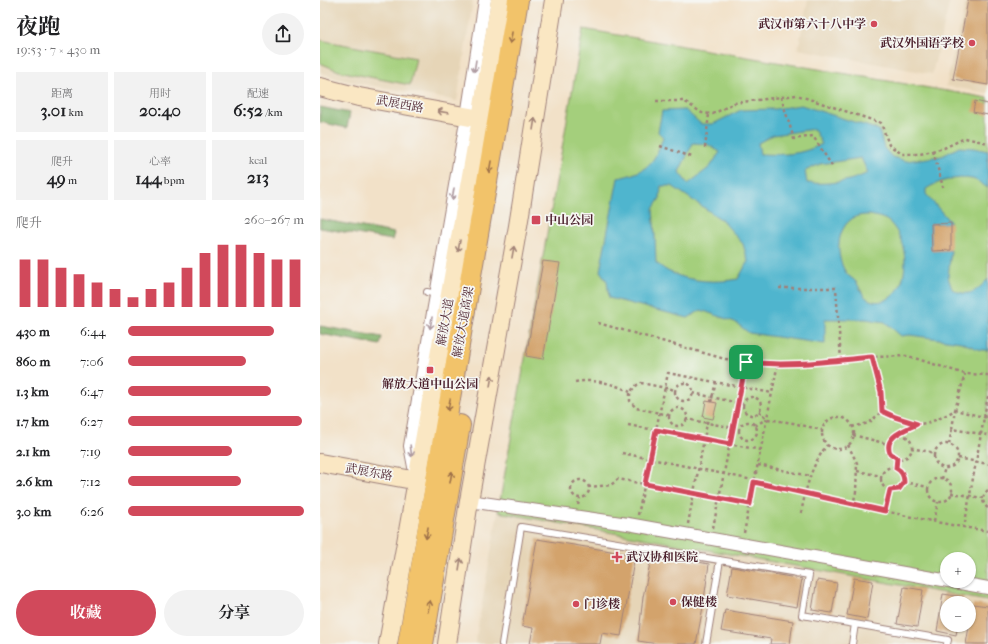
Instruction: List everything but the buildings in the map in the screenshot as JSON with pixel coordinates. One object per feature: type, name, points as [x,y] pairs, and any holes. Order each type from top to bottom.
[{"type":"main road","name":"解放大道","points":[[388,644],[418,481],[474,117],[500,0]]},
{"type":"main road","name":"解放大道高架","points":[[408,644],[518,0]]},
{"type":"main road","name":"解放大道高架","points":[[423,644],[531,0]]},
{"type":"main road","points":[[447,644],[469,501],[518,226],[554,0]]},
{"type":"main road","name":"武展西路","points":[[320,87],[359,97],[474,117]]},
{"type":"main road","name":"武展东路","points":[[320,463],[418,481]]},
{"type":"street","points":[[418,481],[410,446],[432,293],[474,117],[485,0]]},
{"type":"street","points":[[469,501],[628,524],[988,588]]},
{"type":"lane","points":[[502,644],[521,527],[809,575],[802,615],[948,640],[947,644]]},
{"type":"lane","points":[[706,644],[720,560]]},
{"type":"lane","points":[[852,644],[855,624]]},
{"type":"path","points":[[656,100],[684,101],[702,113],[713,114],[734,103],[797,95],[881,123],[889,145],[902,154],[920,154],[944,148],[965,138],[988,143]]},
{"type":"path","points":[[780,97],[794,138],[813,136],[832,166]]},
{"type":"path","points":[[705,148],[709,114]]},
{"type":"path","points":[[660,146],[692,157]]},
{"type":"path","points":[[932,151],[942,187]]},
{"type":"path","points":[[779,288],[836,288],[841,360]]},
{"type":"path","points":[[598,323],[726,359],[746,362],[805,364],[872,357],[908,356],[965,374],[988,375]]},
{"type":"path","points":[[872,357],[881,392],[882,411]]},
{"type":"path","points":[[712,532],[746,362]]},
{"type":"path","points":[[743,538],[778,364]]},
{"type":"path","points":[[638,519],[668,373],[772,393]]},
{"type":"path","points":[[949,444],[955,410],[965,374]]},
{"type":"path","points":[[576,382],[590,380],[612,384],[630,392]]},
{"type":"path","points":[[711,402],[716,382]]},
{"type":"path","points":[[669,415],[636,408],[630,401],[630,392],[641,383],[676,390]]},
{"type":"path","points":[[684,383],[691,386],[693,394],[688,400],[680,400],[676,390],[680,384],[684,383]]},
{"type":"path","points":[[693,394],[743,404]]},
{"type":"path","points":[[964,528],[988,396]]},
{"type":"path","points":[[748,398],[756,398],[760,404],[756,414],[748,414],[745,411],[743,404],[748,398]]},
{"type":"path","points":[[678,408],[684,411],[686,419],[684,423],[678,426],[671,423],[669,415],[674,409],[678,408]]},
{"type":"path","points":[[894,437],[898,435],[907,437],[910,441],[911,448],[906,457],[897,458],[890,453],[888,444],[894,437],[917,424],[940,419],[955,410],[988,418]]},
{"type":"path","points":[[758,411],[767,419],[794,423],[822,430]]},
{"type":"path","points":[[882,411],[917,424]]},
{"type":"path","points":[[852,427],[869,423],[882,411]]},
{"type":"path","points":[[837,417],[848,420],[852,427],[853,435],[848,445],[838,449],[827,445],[822,436],[822,430],[827,420],[832,418],[837,417]]},
{"type":"path","points":[[687,528],[708,418]]},
{"type":"path","points":[[686,419],[740,429]]},
{"type":"path","points":[[755,426],[767,419]]},
{"type":"path","points":[[748,422],[755,426],[757,433],[755,437],[748,440],[741,437],[740,429],[744,423],[748,422]]},
{"type":"path","points":[[628,425],[761,450]]},
{"type":"path","points":[[952,429],[988,435]]},
{"type":"path","points":[[853,435],[888,444]]},
{"type":"path","points":[[949,444],[956,449],[958,458],[952,466],[945,467],[936,462],[935,453],[940,445],[949,444]]},
{"type":"path","points":[[801,513],[810,476],[817,458],[827,445]]},
{"type":"path","points":[[848,445],[857,463],[856,492],[853,504]]},
{"type":"path","points":[[911,448],[935,453]]},
{"type":"path","points":[[622,453],[964,528],[988,531]]},
{"type":"path","points":[[896,468],[897,458]]},
{"type":"path","points":[[958,458],[988,464]]},
{"type":"path","points":[[758,465],[810,476]]},
{"type":"path","points":[[942,479],[945,467]]},
{"type":"path","points":[[896,468],[903,473],[904,482],[899,489],[890,490],[883,485],[881,476],[887,469],[896,468]]},
{"type":"path","points":[[857,471],[881,476]]},
{"type":"path","points":[[588,487],[611,485],[618,479],[750,504]]},
{"type":"path","points":[[942,479],[950,484],[951,493],[946,500],[938,502],[933,500],[930,496],[928,487],[934,480],[942,479]]},
{"type":"path","points":[[576,481],[584,481],[588,487],[587,494],[580,498],[571,491],[571,487],[576,481]]},
{"type":"path","points":[[904,482],[928,487]]},
{"type":"path","points":[[885,511],[890,490]]},
{"type":"path","points":[[988,490],[984,494],[983,498],[984,503],[988,508]]},
{"type":"path","points":[[951,493],[983,498]]},
{"type":"path","points":[[934,521],[938,502]]},
{"type":"shaded area","points":[[320,0],[473,0],[457,101],[343,80],[320,72]]},
{"type":"shaded area","name":"武汉市第六十八中学","points":[[808,0],[950,0],[932,74],[798,49]]},
{"type":"shaded area","name":"武汉外国语学校","points":[[966,0],[988,0],[988,93],[946,86]]},
{"type":"shaded area","name":"武汉协和医院","points":[[498,512],[960,596],[940,596],[940,632],[976,632],[976,599],[988,601],[988,644],[475,644]]},
{"type":"green space","name":"中山公园","points":[[583,29],[988,98],[988,601],[976,599],[976,596],[960,596],[498,512]]},
{"type":"green space","points":[[320,40],[416,58],[410,85],[339,71],[320,63]]},
{"type":"green space","points":[[320,107],[350,113],[347,128],[320,122]]},
{"type":"green space","points":[[320,219],[394,233],[392,240],[320,228]]},
{"type":"green space","points":[[320,326],[382,337],[380,345],[320,334]]},
{"type":"water","points":[[801,105],[879,130],[884,148],[892,157],[906,161],[942,156],[959,147],[988,151],[988,188],[978,181],[961,178],[931,186],[926,189],[926,194],[951,223],[931,224],[932,251],[951,250],[948,277],[952,289],[963,293],[972,292],[988,279],[988,350],[980,350],[961,342],[910,335],[901,336],[885,322],[866,319],[825,319],[825,344],[749,333],[735,322],[701,310],[688,318],[609,298],[607,281],[600,271],[618,178],[628,176],[642,170],[652,161],[660,147],[663,137],[658,132],[662,111],[685,110],[701,124],[713,124],[741,110],[775,109]],"holes":[[[814,129],[822,144],[814,148],[792,154],[760,154],[758,143],[773,135]],[[693,143],[707,144],[720,152],[710,167],[688,184],[679,172]],[[861,158],[868,173],[853,179],[838,182],[807,183],[805,171],[820,164]],[[661,186],[672,186],[722,220],[743,244],[748,261],[738,279],[722,281],[696,280],[679,276],[656,263],[653,209],[660,198]],[[860,215],[870,215],[888,221],[897,232],[903,247],[905,264],[902,280],[896,292],[886,300],[877,302],[866,298],[856,282],[847,274],[840,260],[839,243],[844,228],[848,222]]]},
{"type":"place","name":"武汉市第六十八中学","points":[[874,24]]},
{"type":"place","name":"武汉外国语学校","points":[[972,43]]},
{"type":"place","name":"中山公园","points":[[536,220]]},
{"type":"place","name":"解放大道中山公园","points":[[430,370]]},
{"type":"place","name":"武汉协和医院","points":[[617,557]]},
{"type":"place","name":"保健楼","points":[[673,602]]},
{"type":"place","name":"门诊楼","points":[[576,604]]},
{"type":"route","points":[[872,357],[881,392],[882,411],[917,424],[894,437],[888,444],[890,453],[897,458],[896,468],[903,473],[904,482],[899,489],[895,491],[890,490],[885,511],[805,492],[754,482],[750,504],[645,484],[656,430],[730,444],[746,362],[805,364],[872,357]]}]
